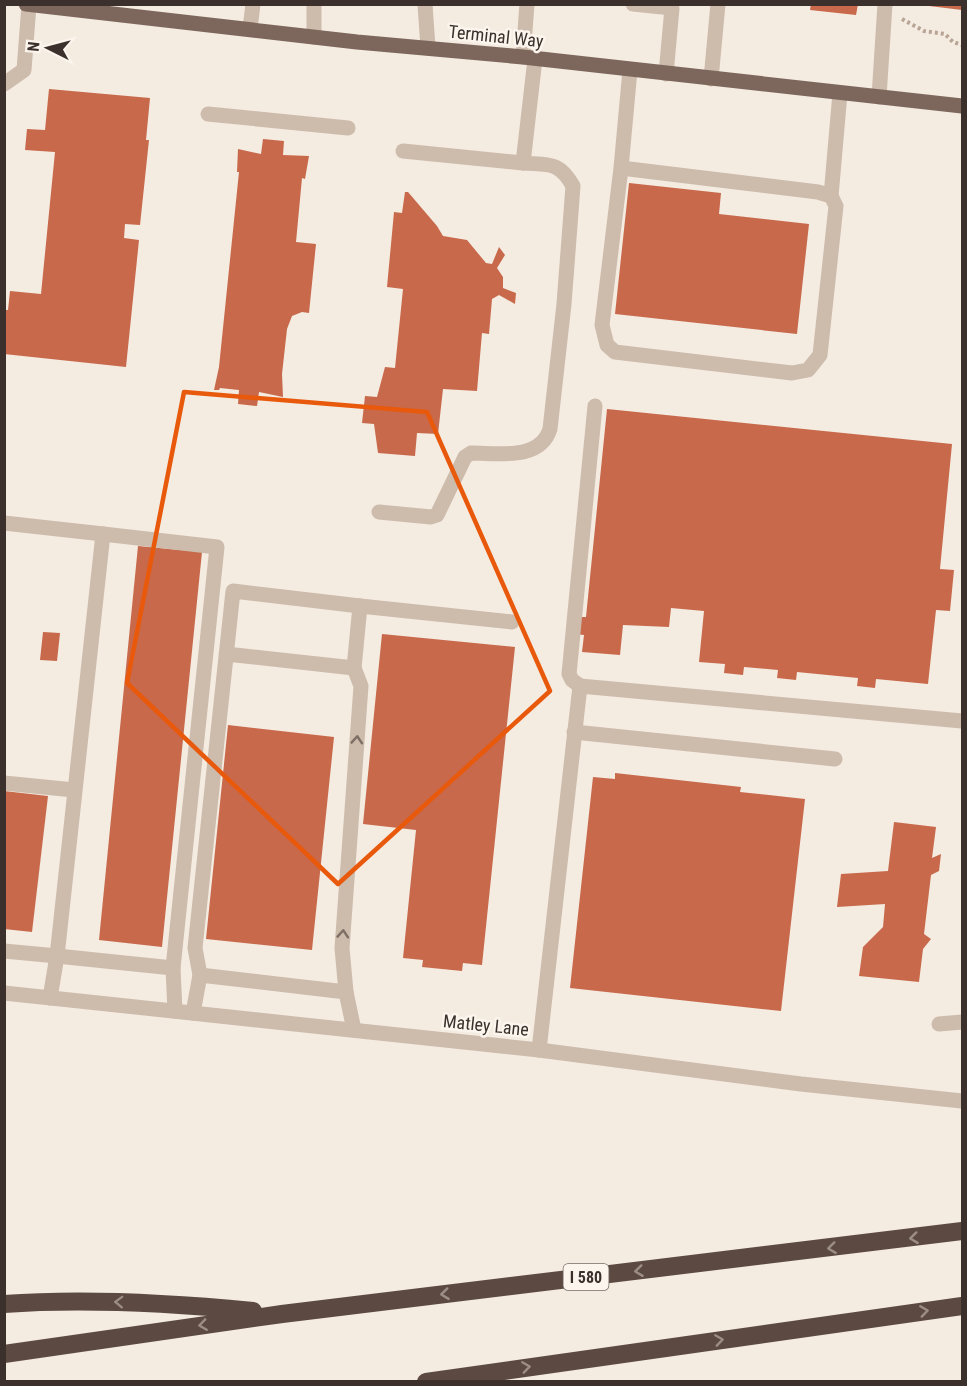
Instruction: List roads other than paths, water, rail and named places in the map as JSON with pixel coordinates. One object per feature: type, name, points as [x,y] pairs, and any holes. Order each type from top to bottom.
[{"type":"highway","points":[[938,1235],[963,1218]]},
{"type":"highway","name":"I 580","points":[[4,1354],[282,1314],[963,1231]]},
{"type":"highway","points":[[4,1304],[127,1302],[205,1306],[282,1314]]},
{"type":"highway","points":[[426,1382],[963,1306]]},
{"type":"main road","name":"Terminal Way","points":[[28,5],[73,7],[314,37],[529,58],[963,106]]},
{"type":"street","points":[[250,29],[254,4]]},
{"type":"street","points":[[314,37],[315,4]]},
{"type":"street","points":[[425,4],[428,48]]},
{"type":"street","points":[[523,163],[529,58],[527,4]]},
{"type":"street","points":[[633,4],[672,8],[666,74]]},
{"type":"street","points":[[711,79],[718,4]]},
{"type":"street","points":[[4,84],[24,70],[28,5]]},
{"type":"street","points":[[879,97],[885,8]]},
{"type":"street","points":[[630,70],[602,325],[607,345],[615,352],[792,372],[808,370],[820,356],[836,206],[831,196],[840,93]]},
{"type":"street","points":[[208,114],[348,128]]},
{"type":"street","points":[[379,512],[431,517],[437,515],[465,457],[471,453],[531,451],[547,440],[564,304],[573,186],[557,166],[403,151]]},
{"type":"street","points":[[621,168],[818,192],[831,196]]},
{"type":"street","points":[[595,406],[569,674],[580,686],[963,721]]},
{"type":"street","points":[[4,523],[218,547],[173,968],[175,1011]]},
{"type":"street","points":[[50,998],[57,956],[103,534]]},
{"type":"street","points":[[193,1013],[200,975],[195,948],[233,591],[512,621]]},
{"type":"street","points":[[354,1030],[346,992],[342,948],[361,686],[354,668],[360,606]]},
{"type":"street","points":[[226,654],[354,668]]},
{"type":"street","points":[[538,1050],[580,686]]},
{"type":"street","points":[[574,732],[835,759]]},
{"type":"street","points":[[4,783],[74,790]]},
{"type":"street","points":[[4,951],[173,968]]},
{"type":"street","points":[[200,975],[346,992]]},
{"type":"street","name":"Matley Lane","points":[[4,993],[538,1050],[801,1084],[963,1101]]},
{"type":"street","points":[[939,1024],[963,1022]]}]
